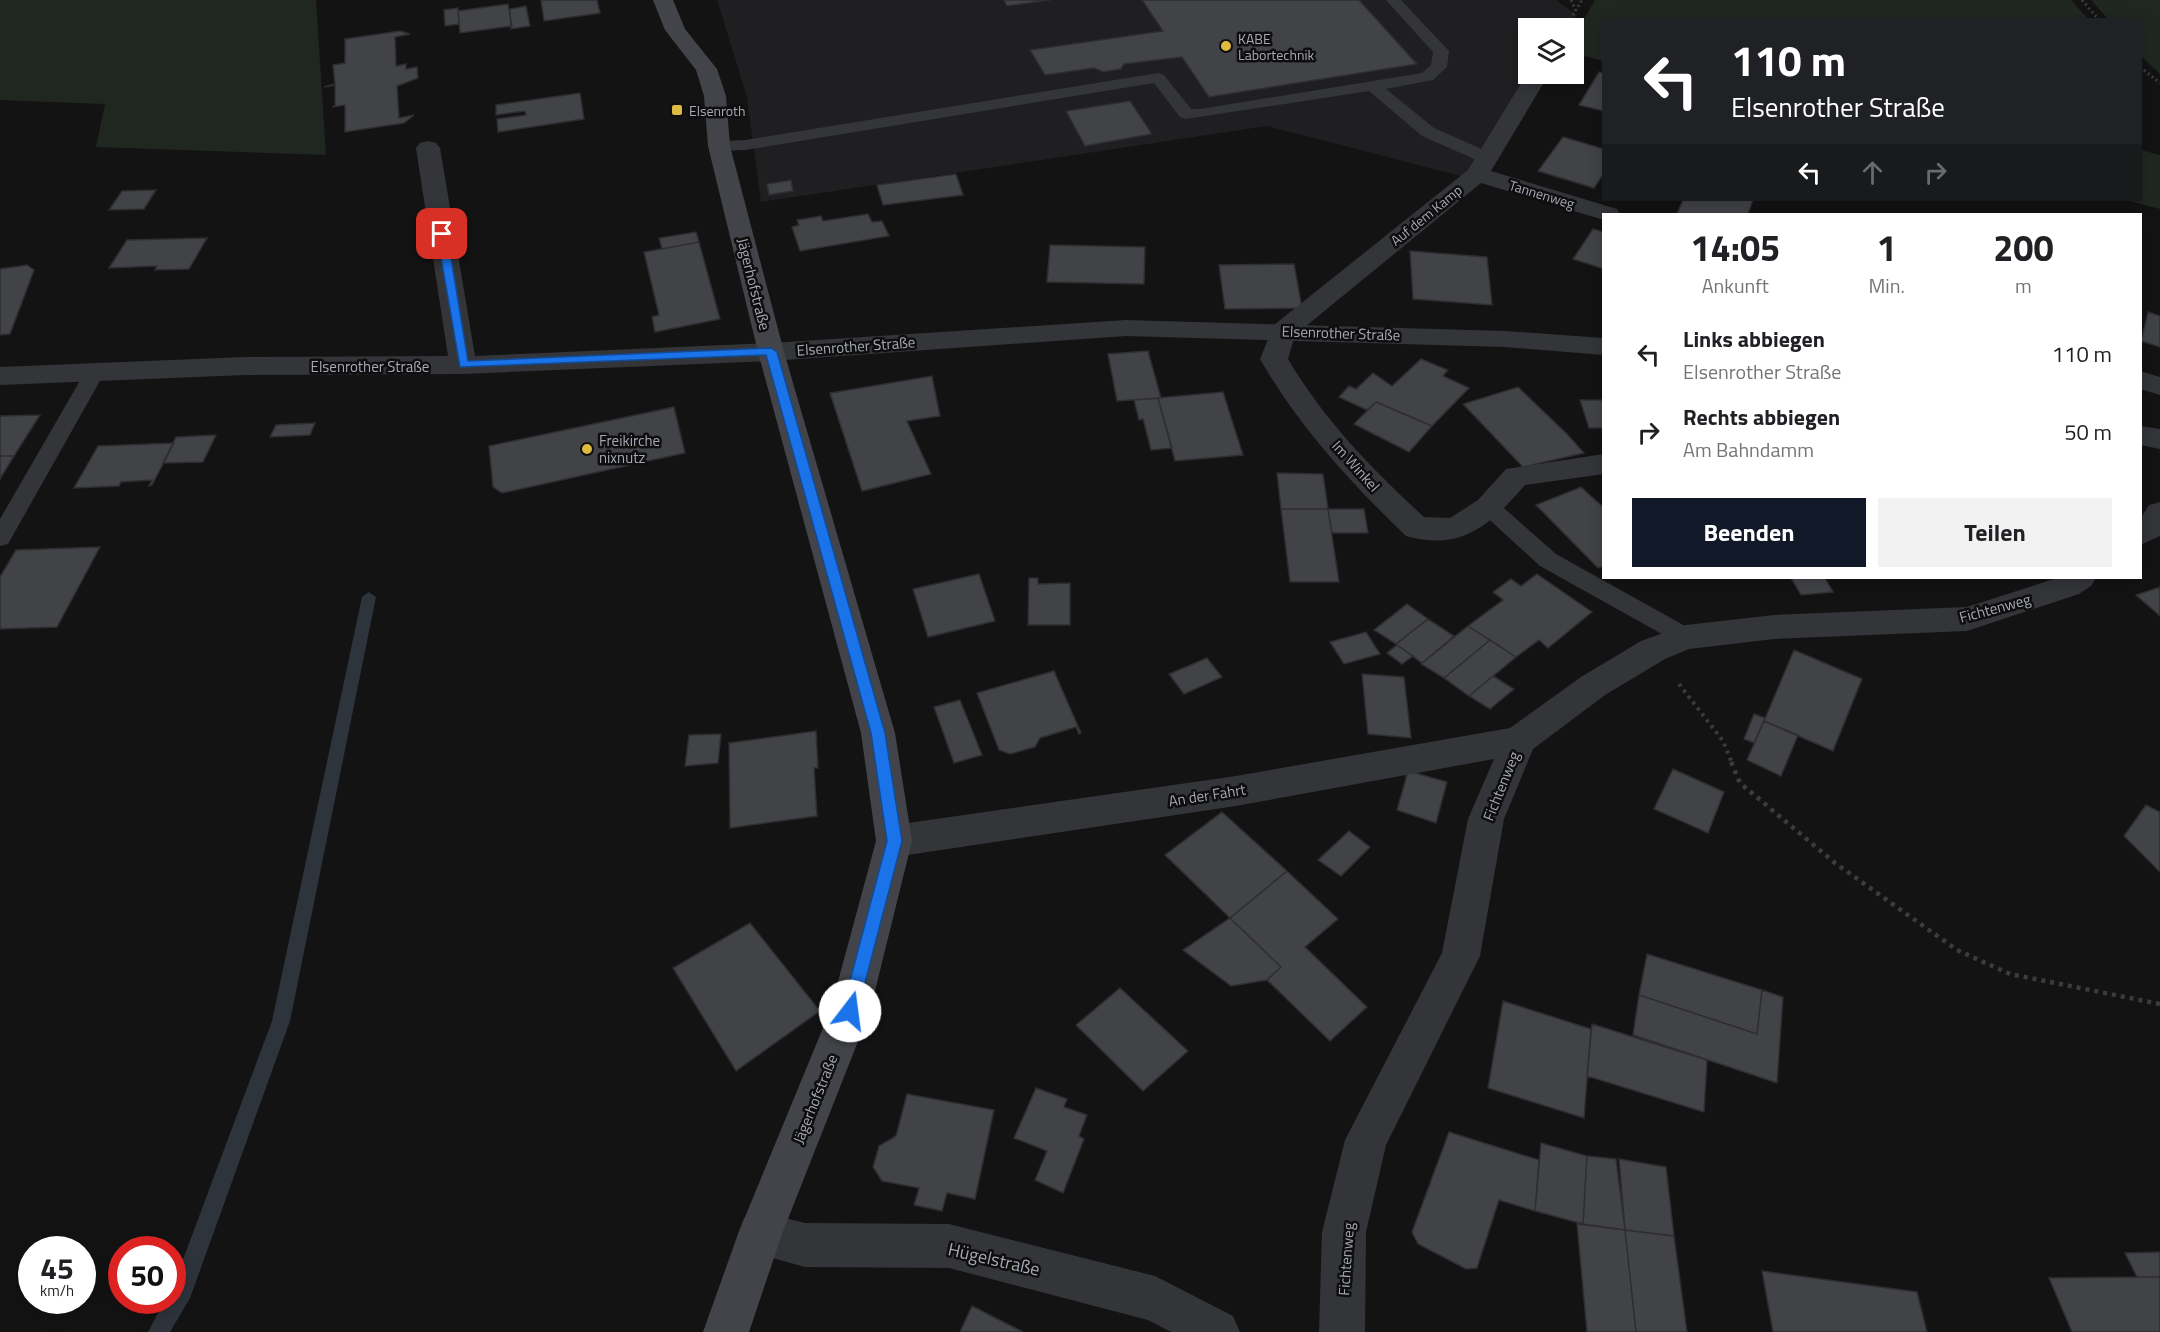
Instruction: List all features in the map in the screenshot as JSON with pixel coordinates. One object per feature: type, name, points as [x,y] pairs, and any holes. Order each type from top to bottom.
[{"type":"main road","name":"Jägerhofstraße","points":[[663,0],[675,30],[706,69],[715,96],[719,146],[771,352],[878,733],[894,841],[850,1011],[760,1234],[726,1332]]},
{"type":"street","name":"Auf dem Kamp","points":[[1283,331],[1482,166],[1532,84]]},
{"type":"street","points":[[428,148],[464,365]]},
{"type":"street","name":"Tannenweg","points":[[1482,166],[1605,213]]},
{"type":"street","name":"Elsenrother Straße","points":[[0,376],[245,366],[464,365],[771,352],[1126,328],[1505,339],[1602,347]]},
{"type":"street","name":"Im Winkel","points":[[1283,331],[1274,359],[1292,394],[1374,489],[1417,528],[1455,529],[1489,507],[1516,476],[1602,464]]},
{"type":"street","points":[[2142,381],[2160,386]]},
{"type":"street","points":[[2142,435],[2160,439]]},
{"type":"street","points":[[2142,533],[2154,525],[2160,513]]},
{"type":"street","name":"Fichtenweg","points":[[1342,1332],[1344,1232],[1366,1140],[1461,956],[1486,819],[1519,740],[1593,686],[1653,650],[1686,637],[1774,627],[1966,619],[2068,586],[2078,579]]},
{"type":"street","name":"An der Fahrt","points":[[894,841],[1236,791],[1519,740]]},
{"type":"street","name":"Hügelstraße","points":[[760,1234],[806,1245],[949,1246],[1155,1299],[1217,1332]]},
{"type":"lane","points":[[719,146],[745,145],[1158,78],[1186,114],[1200,114],[1427,77],[1439,67],[1441,51],[1393,0]]},
{"type":"lane","points":[[1374,87],[1428,132],[1482,166]]},
{"type":"lane","points":[[0,537],[95,372]]},
{"type":"lane","points":[[1489,507],[1548,560],[1686,637]]},
{"type":"path","points":[[1570,0],[1576,11]]},
{"type":"path","points":[[1571,18],[1582,0]]},
{"type":"path","points":[[2082,0],[2097,18]]},
{"type":"path","points":[[2142,69],[2160,83]]},
{"type":"path","points":[[1653,650],[1723,741],[1740,783],[1835,863],[1957,950],[2010,974],[2160,1004]]},
{"type":"shaded area","points":[[0,0],[316,0],[326,155],[96,147],[105,104],[0,100]]},
{"type":"shaded area","points":[[717,0],[1556,0],[1577,15],[1575,18],[1518,18],[1518,84],[1522,84],[1465,177],[1267,126],[761,202],[747,97]]},
{"type":"shaded area","points":[[1595,0],[2071,0],[2087,18],[1602,18],[1602,61],[1584,56],[1584,19]]},
{"type":"shaded area","points":[[2091,0],[2160,0],[2160,74],[2142,57],[2142,18],[2107,18]]},
{"type":"shaded area","points":[[2142,150],[2160,155],[2160,209],[2130,201],[2142,201]]},
{"type":"building","points":[[541,0],[597,0],[600,13],[544,21]]},
{"type":"building","points":[[1004,0],[1050,0],[1007,6]]},
{"type":"building","name":"KABE Labortechnik","points":[[1142,0],[1359,0],[1417,64],[1209,97],[1182,57],[1124,64],[1121,69],[1103,72],[1094,68],[1045,75],[1030,50],[1163,31]]},
{"type":"building","points":[[508,4],[512,26],[460,33],[458,11]]},
{"type":"building","points":[[526,6],[530,26],[511,29],[510,9]]},
{"type":"building","points":[[458,8],[459,24],[445,26],[444,10]]},
{"type":"building","points":[[400,31],[410,34],[395,37],[396,66],[406,64],[406,69],[417,67],[418,78],[397,86],[399,118],[414,115],[404,123],[345,132],[345,105],[332,107],[335,106],[335,85],[324,87],[335,84],[333,65],[345,63],[345,39]]},
{"type":"building","points":[[1599,72],[1602,73],[1602,111],[1579,105]]},
{"type":"building","points":[[580,93],[584,119],[498,132],[497,119],[526,115],[525,111],[496,115],[496,105]]},
{"type":"building","points":[[1130,101],[1152,134],[1085,146],[1066,111]]},
{"type":"building","points":[[1563,137],[1602,148],[1602,176],[1594,188],[1538,171]]},
{"type":"building","points":[[956,174],[963,195],[883,205],[877,185]]},
{"type":"building","points":[[791,180],[793,191],[769,195],[767,184]]},
{"type":"building","points":[[156,190],[144,209],[109,210],[122,191]]},
{"type":"building","points":[[1683,201],[1753,201],[1748,213],[1677,213]]},
{"type":"building","points":[[868,214],[872,222],[882,221],[889,236],[800,251],[792,227],[799,225],[797,220],[821,216],[823,221]]},
{"type":"building","points":[[1593,229],[1602,231],[1602,268],[1573,259]]},
{"type":"building","points":[[696,232],[699,242],[662,249],[659,238]]},
{"type":"building","points":[[207,238],[189,269],[155,270],[157,266],[109,268],[127,240]]},
{"type":"building","points":[[699,242],[720,319],[655,332],[652,317],[659,315],[644,252]]},
{"type":"building","points":[[1050,245],[1145,247],[1144,284],[1047,282]]},
{"type":"building","points":[[1410,251],[1487,257],[1492,305],[1413,299]]},
{"type":"building","points":[[1294,264],[1302,308],[1225,309],[1219,265]]},
{"type":"building","points":[[27,265],[34,270],[10,334],[0,335],[0,269]]},
{"type":"building","points":[[2148,312],[2160,316],[2160,347],[2142,341]]},
{"type":"building","points":[[1148,351],[1161,398],[1117,401],[1108,354]]},
{"type":"building","points":[[1421,359],[1448,370],[1443,376],[1469,388],[1432,426],[1376,402],[1367,410],[1339,397],[1349,386],[1356,389],[1373,373],[1392,386]]},
{"type":"building","points":[[932,376],[940,416],[907,421],[931,474],[862,491],[830,393]]},
{"type":"building","points":[[1518,387],[1584,453],[1523,467],[1463,404]]},
{"type":"building","points":[[1223,392],[1243,455],[1175,461],[1158,398]]},
{"type":"building","points":[[1158,398],[1172,448],[1151,450],[1143,419],[1139,420],[1134,400]]},
{"type":"building","points":[[1580,400],[1602,400],[1602,428],[1589,428]]},
{"type":"building","points":[[1376,402],[1432,426],[1409,452],[1354,424]]},
{"type":"building","name":"Freikirche nixnutz","points":[[674,407],[685,453],[502,493],[493,487],[489,446]]},
{"type":"building","points":[[40,415],[14,456],[0,456],[0,416]]},
{"type":"building","points":[[315,423],[310,435],[270,437],[276,425]]},
{"type":"building","points":[[216,435],[203,462],[163,463],[176,437]]},
{"type":"building","points":[[174,443],[152,485],[149,486],[152,480],[121,482],[119,486],[74,488],[98,446]]},
{"type":"building","points":[[0,456],[14,456],[0,479]]},
{"type":"building","points":[[1277,473],[1323,474],[1328,509],[1281,509]]},
{"type":"building","points":[[1581,487],[1602,506],[1602,567],[1598,568],[1536,505]]},
{"type":"building","points":[[1281,509],[1328,509],[1339,582],[1290,582]]},
{"type":"building","points":[[1328,509],[1364,509],[1368,533],[1332,533]]},
{"type":"building","points":[[100,547],[57,627],[0,629],[0,577],[16,550]]},
{"type":"building","points":[[979,574],[995,621],[928,637],[913,589]]},
{"type":"building","points":[[1537,574],[1592,612],[1548,648],[1539,640],[1516,657],[1468,626],[1503,600],[1493,592],[1511,579],[1521,586]]},
{"type":"building","points":[[1029,578],[1038,578],[1038,584],[1070,583],[1070,625],[1028,625]]},
{"type":"building","points":[[1792,579],[1826,579],[1833,592],[1801,595]]},
{"type":"building","points":[[2160,587],[2160,616],[2136,595]]},
{"type":"building","points":[[1407,604],[1428,619],[1396,644],[1374,630]]},
{"type":"building","points":[[1428,619],[1454,636],[1422,663],[1396,644]]},
{"type":"building","points":[[1468,626],[1490,640],[1444,678],[1421,664]]},
{"type":"building","points":[[1366,632],[1380,654],[1344,664],[1330,642]]},
{"type":"building","points":[[1490,640],[1516,657],[1469,696],[1444,678]]},
{"type":"building","points":[[1397,645],[1413,656],[1402,664],[1387,653]]},
{"type":"building","points":[[1794,650],[1862,679],[1833,751],[1764,721]]},
{"type":"building","points":[[1207,658],[1222,677],[1184,694],[1169,674]]},
{"type":"building","points":[[1054,671],[1081,733],[1079,734],[1076,727],[1040,738],[1035,747],[1010,754],[999,750],[977,693]]},
{"type":"building","points":[[1362,674],[1404,677],[1411,738],[1368,734]]},
{"type":"building","points":[[1493,676],[1514,689],[1490,709],[1469,696]]},
{"type":"building","points":[[960,700],[982,755],[954,763],[934,707]]},
{"type":"building","points":[[1754,714],[1765,718],[1754,743],[1744,739]]},
{"type":"building","points":[[1764,721],[1798,735],[1781,776],[1747,760]]},
{"type":"building","points":[[816,731],[818,768],[814,768],[817,816],[730,828],[729,743]]},
{"type":"building","points":[[721,734],[718,763],[685,766],[689,735]]},
{"type":"building","points":[[1673,769],[1724,792],[1708,833],[1654,809]]},
{"type":"building","points":[[1408,771],[1447,782],[1436,823],[1397,810]]},
{"type":"building","points":[[2146,805],[2160,812],[2160,872],[2124,836]]},
{"type":"building","points":[[1222,812],[1287,871],[1230,918],[1165,855]]},
{"type":"building","points":[[1349,831],[1370,847],[1341,876],[1318,860]]},
{"type":"building","points":[[1287,871],[1338,919],[1305,947],[1367,1007],[1330,1041],[1267,980],[1281,967],[1230,918]]},
{"type":"building","points":[[1230,918],[1281,967],[1267,980],[1231,986],[1183,950]]},
{"type":"building","points":[[750,923],[820,1011],[736,1071],[673,968]]},
{"type":"building","points":[[1647,954],[1762,990],[1757,1034],[1639,995]]},
{"type":"building","points":[[1120,988],[1188,1051],[1143,1091],[1076,1025]]},
{"type":"building","points":[[1762,990],[1783,997],[1777,1083],[1633,1035],[1639,995],[1757,1034]]},
{"type":"building","points":[[1503,1001],[1591,1029],[1584,1118],[1488,1088]]},
{"type":"building","points":[[1592,1024],[1707,1060],[1704,1112],[1587,1076]]},
{"type":"building","points":[[1036,1088],[1067,1099],[1064,1107],[1087,1115],[1079,1136],[1084,1139],[1063,1193],[1035,1180],[1047,1151],[1014,1138]]},
{"type":"building","points":[[907,1094],[994,1110],[975,1199],[947,1193],[942,1211],[914,1205],[919,1188],[882,1181],[873,1167],[879,1146],[896,1136]]},
{"type":"building","points":[[1449,1132],[1539,1160],[1535,1211],[1499,1200],[1477,1268],[1466,1269],[1418,1244],[1412,1232]]},
{"type":"building","points":[[1541,1143],[1587,1156],[1583,1224],[1535,1211]]},
{"type":"building","points":[[1587,1156],[1616,1159],[1625,1230],[1583,1224]]},
{"type":"building","points":[[1619,1159],[1666,1167],[1674,1236],[1625,1230]]},
{"type":"building","points":[[1577,1224],[1625,1230],[1636,1332],[1587,1332]]},
{"type":"building","points":[[1625,1230],[1674,1236],[1687,1332],[1636,1332]]},
{"type":"building","points":[[2160,1252],[2160,1277],[2137,1277],[2125,1253]]},
{"type":"building","points":[[1762,1271],[1917,1292],[1927,1332],[1773,1332]]},
{"type":"building","points":[[2160,1277],[2160,1332],[2072,1332],[2049,1278]]},
{"type":"building","points":[[972,1306],[1023,1332],[960,1332]]},
{"type":"waterway","points":[[158,1332],[183,1291],[281,1021],[369,597]]},
{"type":"place","name":"KABE Labortechnik","points":[[1226,46]]},
{"type":"place","name":"Elsenroth","points":[[677,110]]},
{"type":"place","name":"Freikirche nixnutz","points":[[587,449]]},
{"type":"route","points":[[442,234],[464,365],[771,352],[878,733],[894,841],[850,1011]]}]
